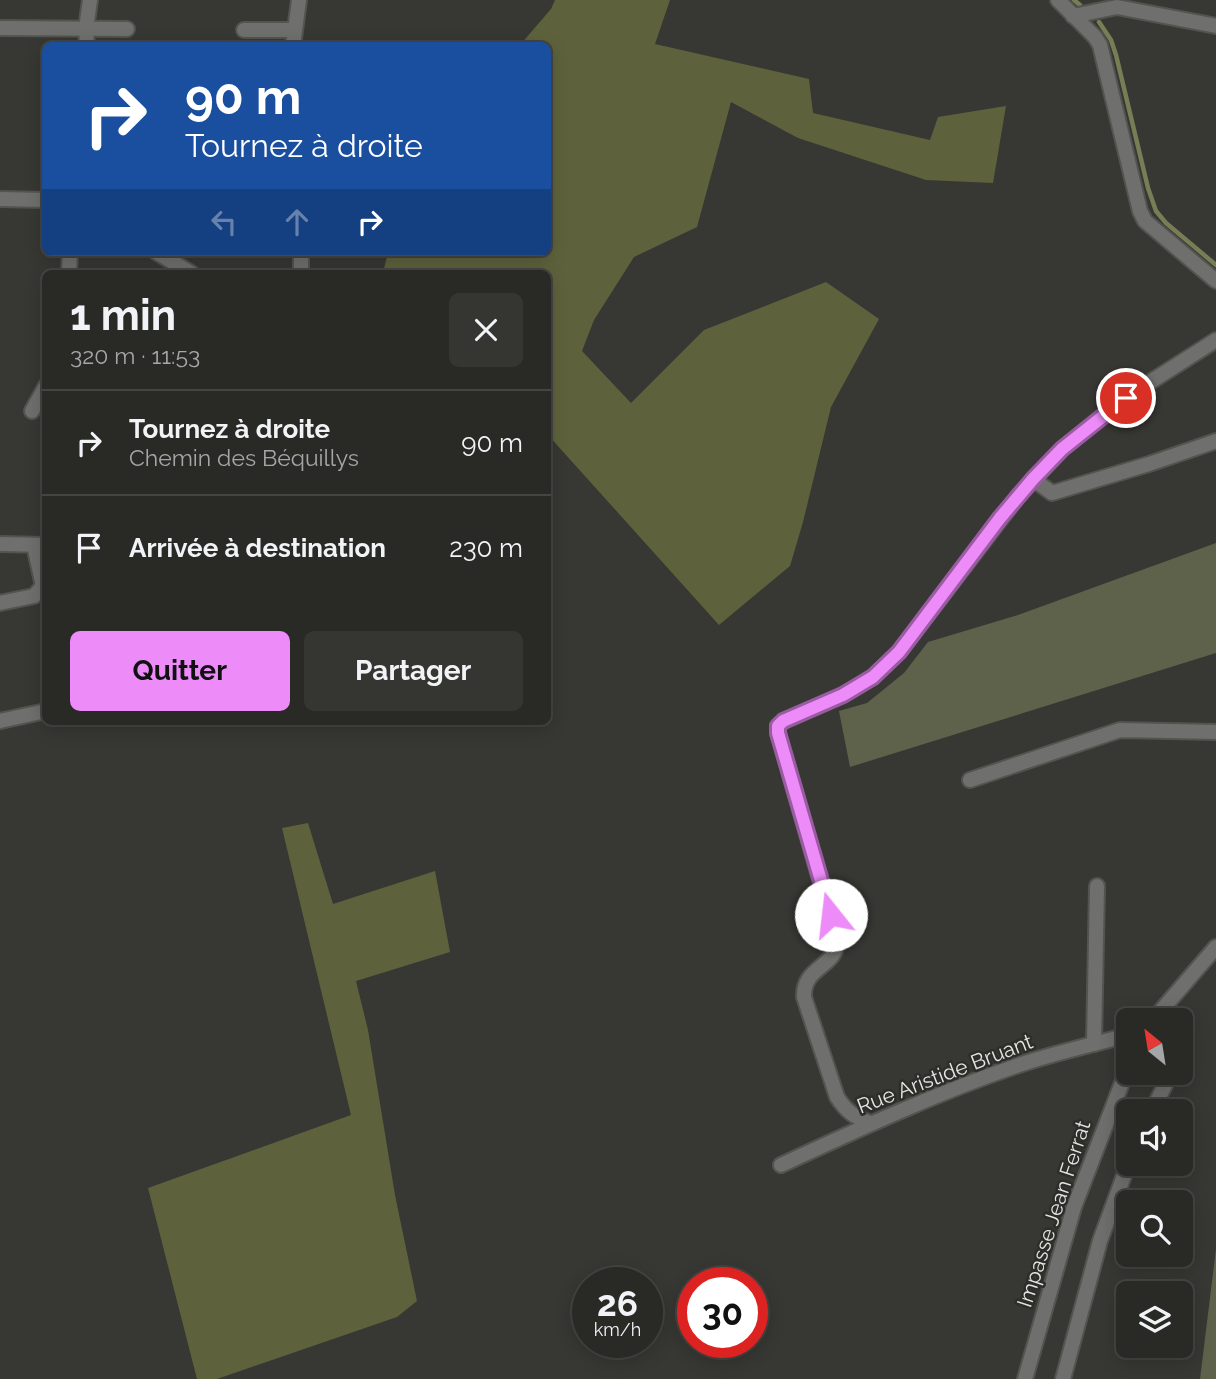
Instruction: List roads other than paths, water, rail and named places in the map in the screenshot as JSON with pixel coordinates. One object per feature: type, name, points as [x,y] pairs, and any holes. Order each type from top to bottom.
[{"type":"street","points":[[87,42],[90,0]]},
{"type":"street","points":[[244,30],[294,38],[299,0]]},
{"type":"street","points":[[1058,0],[1100,45],[1140,211],[1145,221],[1216,281]]},
{"type":"street","points":[[1073,16],[1117,7],[1216,26]]},
{"type":"street","points":[[0,28],[127,29]]},
{"type":"street","points":[[0,199],[42,200]]},
{"type":"street","points":[[163,256],[186,270]]},
{"type":"street","points":[[870,1123],[855,1118],[836,1097],[804,997],[808,977],[838,950],[837,939],[778,726],[783,721],[843,695],[873,677],[899,652],[1000,518],[1062,449],[1122,400],[1216,340]]},
{"type":"street","points":[[32,411],[42,393]]},
{"type":"street","points":[[1033,479],[1052,493],[1216,441]]},
{"type":"street","points":[[0,544],[40,545],[42,572]]},
{"type":"street","points":[[0,603],[34,596],[42,587]]},
{"type":"street","points":[[0,720],[42,711]]},
{"type":"street","points":[[970,780],[1120,730],[1216,732]]},
{"type":"street","points":[[1094,1044],[1097,886]]},
{"type":"street","points":[[1163,1008],[1216,947]]},
{"type":"street","name":"Rue Aristide Bruant","points":[[781,1165],[870,1123],[1027,1062],[1116,1038]]},
{"type":"street","name":"Impasse Jean Ferrat","points":[[1025,1379],[1074,1207],[1121,1085]]},
{"type":"street","points":[[1063,1379],[1100,1241],[1124,1176]]},
{"type":"waterway","points":[[1074,0],[1080,5]]},
{"type":"waterway","points":[[1099,22],[1111,40],[1116,55],[1156,211],[1166,223],[1216,265]]}]
